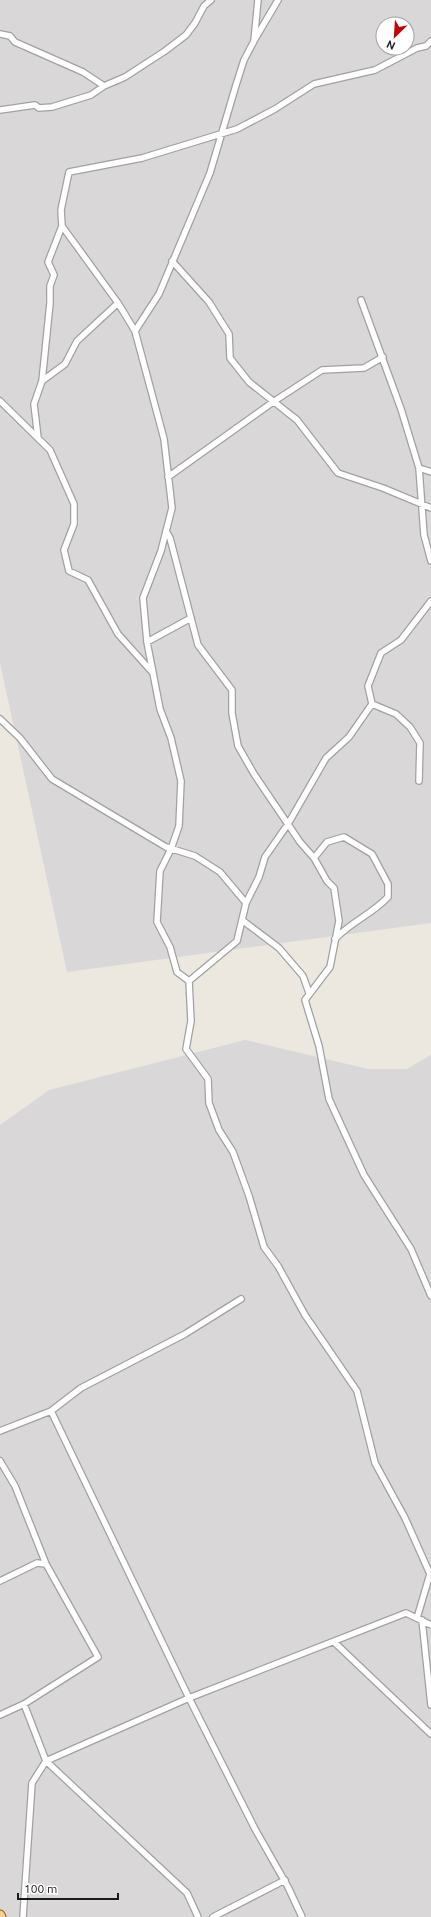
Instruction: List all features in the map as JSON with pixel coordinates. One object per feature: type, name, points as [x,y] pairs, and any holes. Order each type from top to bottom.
[{"type":"street","points":[[0,110],[35,105],[39,108],[52,107],[91,95],[104,86],[125,77],[186,35],[204,6],[212,0]]},
{"type":"street","points":[[254,41],[258,0]]},
{"type":"street","points":[[135,331],[159,294],[210,173],[244,60],[278,0]]},
{"type":"street","points":[[0,34],[10,36],[15,42],[83,72],[104,86]]},
{"type":"street","points":[[38,439],[34,404],[42,381],[50,303],[50,286],[54,275],[48,262],[62,226],[61,210],[69,172],[142,158],[222,134],[249,123],[314,84],[375,70],[417,48],[426,46],[431,41]]},
{"type":"street","points":[[62,226],[118,303],[135,331],[164,439],[172,508],[161,551],[142,598],[147,642],[160,709],[170,738],[181,781],[179,826],[171,849],[160,871],[157,922],[170,947],[177,972],[190,981]]},
{"type":"street","points":[[172,261],[209,302],[229,334],[230,358],[249,382],[297,420],[338,473],[383,488],[431,508]]},
{"type":"street","points":[[361,300],[383,357],[419,468],[424,535],[431,561]]},
{"type":"street","points":[[42,381],[65,364],[77,341],[118,303]]},
{"type":"street","points":[[168,477],[273,402],[322,370],[364,368],[383,357]]},
{"type":"street","points":[[0,401],[50,450],[74,504],[74,524],[64,550],[69,571],[88,580],[118,634],[153,673]]},
{"type":"street","points":[[419,468],[431,472]]},
{"type":"street","points":[[166,531],[170,538],[198,645],[232,690],[232,713],[238,746],[254,774],[300,842],[314,858],[327,881],[334,888],[339,921],[330,967],[305,1000],[319,1046],[328,1099],[364,1175],[411,1249],[431,1296]]},
{"type":"street","points":[[190,981],[237,940],[246,903],[259,877],[265,857],[288,824],[326,758],[349,737],[372,704],[368,686],[381,653],[401,640],[431,601]]},
{"type":"street","points":[[147,642],[190,618]]},
{"type":"street","points":[[372,704],[396,714],[410,727],[420,743],[419,781]]},
{"type":"street","points":[[0,719],[20,738],[52,779],[171,849],[195,856],[220,872],[246,903]]},
{"type":"street","points":[[314,858],[327,842],[344,836],[372,854],[388,884],[388,897],[377,909],[347,926],[335,940]]},
{"type":"street","points":[[242,920],[279,948],[303,976],[309,993]]},
{"type":"street","points":[[190,981],[192,1021],[186,1049],[208,1079],[209,1103],[219,1130],[233,1152],[249,1196],[264,1248],[278,1266],[305,1315],[357,1391],[375,1463],[405,1518],[430,1574],[420,1619],[431,1705]]},
{"type":"street","points":[[0,1431],[51,1411],[81,1388],[186,1334],[240,1299]]},
{"type":"street","points":[[51,1411],[189,1698],[255,1829],[284,1880],[302,1917]]},
{"type":"street","points":[[0,1461],[15,1486],[46,1564],[98,1657],[24,1704],[0,1715]]},
{"type":"street","points":[[0,1581],[37,1563],[46,1564]]},
{"type":"street","points":[[23,1917],[32,1783],[46,1761],[189,1698],[406,1613],[431,1625]]},
{"type":"street","points":[[334,1642],[431,1734]]},
{"type":"street","points":[[24,1704],[46,1761],[187,1893],[198,1917]]},
{"type":"street","points":[[212,1917],[284,1880]]},
{"type":"shaded area","points":[[0,0],[431,0],[431,923],[67,972],[0,663]]},
{"type":"shaded area","points":[[245,1040],[368,1069],[407,1069],[431,1055],[431,1917],[0,1917],[0,1125],[49,1090]]}]
